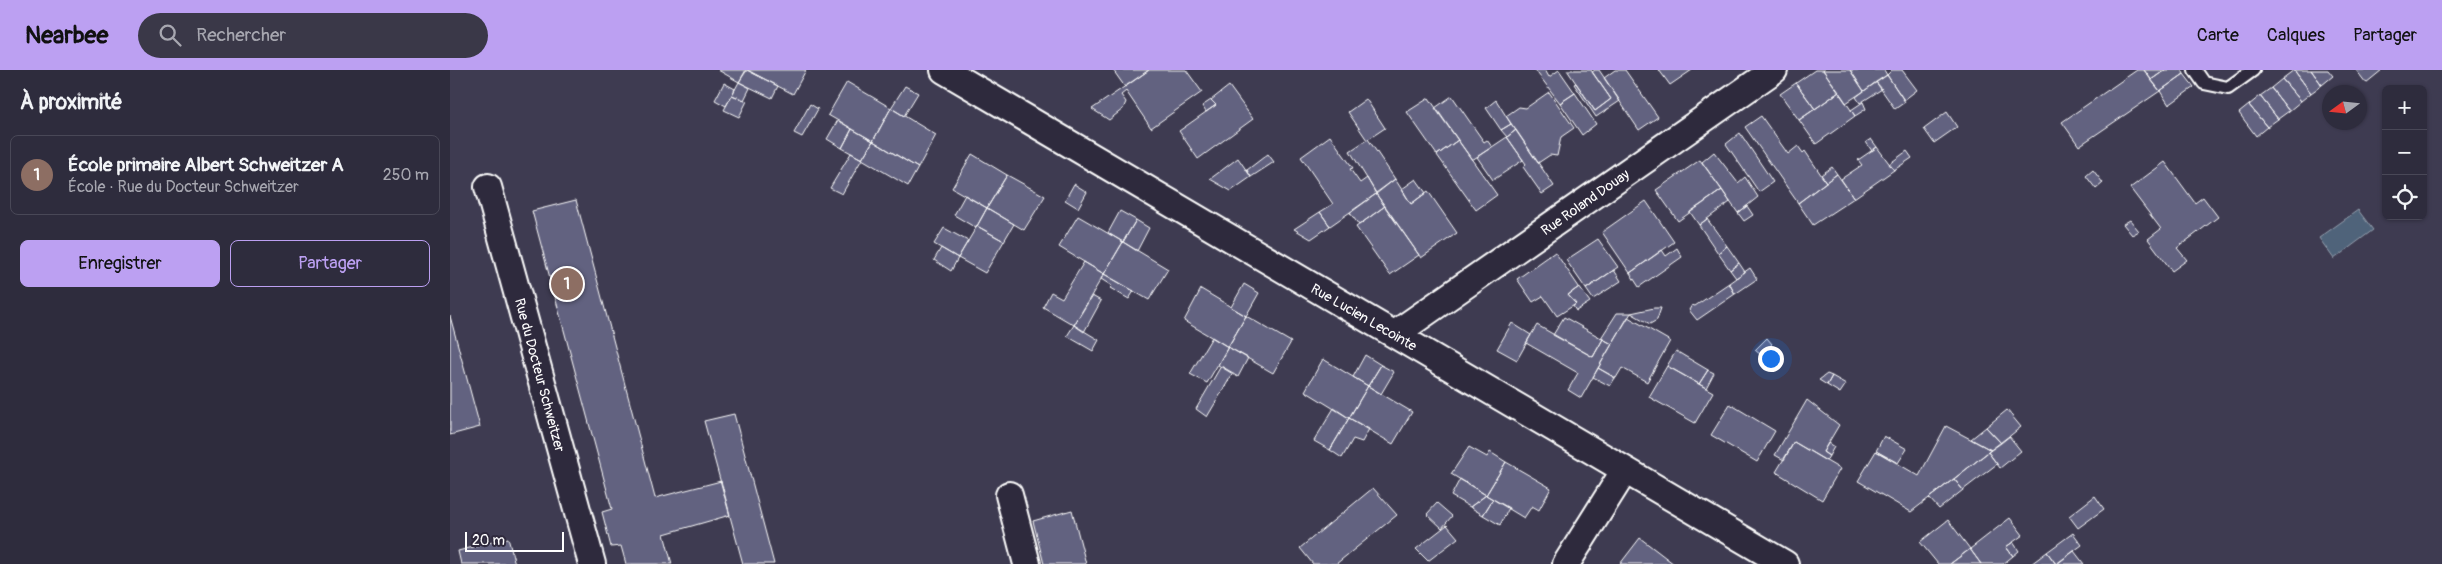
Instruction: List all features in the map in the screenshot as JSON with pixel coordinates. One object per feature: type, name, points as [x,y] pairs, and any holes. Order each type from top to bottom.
[{"type":"street","name":"Rue Lucien Lecointe","points":[[944,70],[1785,564]]},
{"type":"street","name":"Rue Roland Douay","points":[[1395,334],[1774,70]]},
{"type":"street","name":"Rue du Docteur Schweitzer","points":[[488,187],[592,564]]},
{"type":"street","points":[[1566,564],[1624,470]]},
{"type":"street","points":[[1009,495],[1028,564]]},
{"type":"lane","points":[[2195,70],[2204,83],[2228,88],[2253,70]]},
{"type":"water","points":[[2358,210],[2373,230],[2334,259],[2319,238]]},
{"type":"building","points":[[718,70],[746,70],[739,82]]},
{"type":"building","points":[[747,70],[806,70],[793,94]]},
{"type":"building","points":[[747,70],[778,86],[772,98],[739,82]]},
{"type":"building","points":[[1113,70],[1149,70],[1125,87]]},
{"type":"building","points":[[1149,70],[1186,70],[1202,92],[1151,128],[1126,91],[1121,95],[1126,102],[1123,109],[1109,120],[1092,109]]},
{"type":"building","points":[[1535,70],[1545,70],[1549,77],[1559,70],[1575,93],[1560,103]]},
{"type":"building","points":[[1567,70],[1591,70],[1611,99],[1595,111]]},
{"type":"building","points":[[1599,70],[1620,101],[1596,117],[1574,84],[1576,83],[1595,111],[1611,99],[1592,72]]},
{"type":"building","points":[[1615,70],[1625,70],[1658,117],[1639,130],[1604,78]]},
{"type":"building","points":[[1659,70],[1692,70],[1670,85]]},
{"type":"building","points":[[1815,70],[1823,70],[1839,92],[1815,109],[1796,83]]},
{"type":"building","points":[[1823,70],[1850,70],[1864,91],[1846,103]]},
{"type":"building","points":[[1850,70],[1884,70],[1887,75],[1864,91]]},
{"type":"building","points":[[1892,70],[1902,70],[1917,90],[1904,100],[1887,75]]},
{"type":"building","points":[[2137,70],[2144,70],[2160,91],[2079,146],[2062,122]]},
{"type":"building","points":[[2144,70],[2165,70],[2151,80]]},
{"type":"building","points":[[2165,70],[2182,70],[2184,74],[2160,91],[2151,80]]},
{"type":"building","points":[[2294,70],[2311,93],[2301,101],[2282,79]]},
{"type":"building","points":[[2294,70],[2311,70],[2322,85],[2311,93]]},
{"type":"building","points":[[2311,70],[2328,70],[2333,76],[2322,85]]},
{"type":"building","points":[[2356,70],[2382,70],[2366,83]]},
{"type":"building","points":[[2184,74],[2194,87],[2169,105],[2160,91]]},
{"type":"building","points":[[1887,75],[1905,102],[1895,109],[1876,82]]},
{"type":"building","points":[[2282,79],[2301,101],[2289,111],[2271,88]]},
{"type":"building","points":[[739,82],[750,88],[744,100],[732,95]]},
{"type":"building","points":[[847,82],[891,108],[873,141],[828,115]]},
{"type":"building","points":[[1876,82],[1882,89],[1860,103],[1856,97]]},
{"type":"building","points":[[724,83],[735,89],[726,106],[715,100]]},
{"type":"building","points":[[1796,83],[1815,109],[1799,120],[1780,94]]},
{"type":"building","points":[[905,86],[918,93],[904,116],[891,108]]},
{"type":"building","points":[[1229,86],[1253,119],[1198,159],[1179,131],[1216,105],[1211,100]]},
{"type":"building","points":[[2271,88],[2289,111],[2278,119],[2260,96]]},
{"type":"building","points":[[1549,92],[1574,128],[1561,137],[1557,156],[1550,155],[1538,163],[1506,116],[1519,107],[1526,108]]},
{"type":"building","points":[[1839,92],[1855,116],[1816,144],[1799,120]]},
{"type":"building","points":[[1575,93],[1596,124],[1582,135],[1560,103]]},
{"type":"building","points":[[732,95],[747,101],[739,117],[724,110]]},
{"type":"building","points":[[1452,96],[1484,142],[1487,140],[1492,147],[1472,160],[1435,108]]},
{"type":"building","points":[[2260,96],[2278,119],[2267,127],[2249,105]]},
{"type":"building","points":[[1429,98],[1458,140],[1437,155],[1407,112]]},
{"type":"building","points":[[1366,99],[1385,128],[1367,140],[1348,112]]},
{"type":"building","points":[[1211,100],[1216,105],[1206,112],[1202,106]]},
{"type":"building","points":[[1496,100],[1511,124],[1501,130],[1486,108]]},
{"type":"building","points":[[1863,102],[1866,109],[1855,116],[1851,110]]},
{"type":"building","points":[[810,104],[818,109],[802,137],[794,133]]},
{"type":"building","points":[[2249,105],[2267,127],[2256,136],[2239,113]]},
{"type":"building","points":[[891,108],[936,135],[918,168],[873,141]]},
{"type":"building","points":[[1947,112],[1957,127],[1934,143],[1924,129]]},
{"type":"building","points":[[1761,116],[1788,154],[1798,146],[1803,153],[1805,151],[1826,182],[1798,203],[1745,127]]},
{"type":"building","points":[[838,120],[852,129],[842,148],[827,139]]},
{"type":"building","points":[[1511,124],[1516,130],[1507,137],[1501,130]]},
{"type":"building","points":[[852,129],[873,141],[862,159],[842,148]]},
{"type":"building","points":[[1516,130],[1554,186],[1542,194],[1523,167],[1526,164],[1507,137]]},
{"type":"building","points":[[1740,133],[1773,182],[1759,192],[1726,144]]},
{"type":"building","points":[[1330,136],[1353,168],[1350,169],[1360,183],[1367,178],[1376,194],[1330,226],[1320,212],[1333,204],[1301,157]]},
{"type":"building","points":[[1507,137],[1523,160],[1493,180],[1477,157]]},
{"type":"building","points":[[1368,139],[1395,179],[1376,193],[1350,151]]},
{"type":"building","points":[[1871,139],[1877,147],[1872,151],[1866,142]]},
{"type":"building","points":[[1458,140],[1497,195],[1476,210],[1437,155]]},
{"type":"building","points":[[873,141],[918,168],[908,186],[862,159]]},
{"type":"building","points":[[1877,147],[1894,170],[1854,198],[1841,179],[1862,165],[1858,160]]},
{"type":"building","points":[[1907,151],[1912,158],[1894,170],[1889,164]]},
{"type":"building","points":[[1714,152],[1738,183],[1745,177],[1758,197],[1738,213],[1702,162]]},
{"type":"building","points":[[851,153],[862,159],[842,194],[830,188]]},
{"type":"building","points":[[972,154],[1007,175],[987,208],[952,188]]},
{"type":"building","points":[[1268,154],[1274,162],[1251,177],[1247,170]]},
{"type":"building","points":[[1238,158],[1251,177],[1231,191],[1210,179]]},
{"type":"building","points":[[1700,160],[1722,190],[1678,221],[1656,190]]},
{"type":"building","points":[[2165,162],[2195,203],[2203,197],[2218,217],[2177,248],[2187,260],[2172,271],[2148,239],[2161,229],[2130,188]]},
{"type":"building","points":[[1832,167],[1837,174],[1826,182],[1821,175]]},
{"type":"building","points":[[2093,170],[2103,183],[2096,189],[2086,176]]},
{"type":"building","points":[[1837,174],[1854,198],[1813,225],[1798,203]]},
{"type":"building","points":[[1007,175],[1045,196],[1024,230],[987,208]]},
{"type":"building","points":[[1395,179],[1411,204],[1428,191],[1457,233],[1421,258],[1376,194]]},
{"type":"building","points":[[1416,179],[1426,193],[1411,204],[1402,189]]},
{"type":"building","points":[[1074,184],[1087,192],[1078,208],[1065,200]]},
{"type":"building","points":[[1722,190],[1730,202],[1699,225],[1690,212]]},
{"type":"building","points":[[1376,194],[1385,206],[1359,225],[1350,213]]},
{"type":"building","points":[[965,195],[987,208],[976,228],[954,215]]},
{"type":"building","points":[[576,200],[655,498],[721,481],[730,515],[664,534],[672,564],[626,564],[621,546],[611,547],[602,512],[612,509],[532,211]]},
{"type":"building","points":[[1646,201],[1674,242],[1630,273],[1602,232]]},
{"type":"building","points":[[1385,206],[1419,255],[1390,275],[1356,227]]},
{"type":"building","points":[[1747,206],[1753,215],[1744,221],[1738,213]]},
{"type":"building","points":[[987,208],[1014,224],[1004,241],[977,226]]},
{"type":"building","points":[[1120,211],[1136,220],[1123,242],[1108,233]]},
{"type":"building","points":[[1320,212],[1330,226],[1311,239],[1294,229]]},
{"type":"building","points":[[1078,216],[1123,242],[1104,274],[1059,247]]},
{"type":"building","points":[[1707,219],[1727,246],[1718,253],[1699,225]]},
{"type":"building","points":[[1136,220],[1149,228],[1137,251],[1123,242]]},
{"type":"building","points":[[2130,220],[2139,231],[2132,235],[2123,224]]},
{"type":"building","points":[[977,226],[1004,241],[985,273],[958,258]]},
{"type":"building","points":[[944,228],[968,241],[958,258],[934,244]]},
{"type":"building","points":[[1598,239],[1618,267],[1586,289],[1566,260]]},
{"type":"building","points":[[1123,242],[1168,269],[1149,300],[1104,274]]},
{"type":"building","points":[[1727,246],[1739,263],[1730,270],[1718,253]]},
{"type":"building","points":[[941,248],[958,258],[951,271],[934,260]]},
{"type":"building","points":[[1677,248],[1682,257],[1639,287],[1630,273],[1662,250],[1666,256]]},
{"type":"building","points":[[1555,252],[1579,287],[1568,295],[1576,304],[1557,316],[1543,296],[1533,302],[1517,279]]},
{"type":"building","points":[[1084,262],[1104,274],[1074,325],[1043,307],[1051,292],[1062,298]]},
{"type":"building","points":[[1739,263],[1745,272],[1736,278],[1730,270]]},
{"type":"building","points":[[1750,268],[1757,279],[1735,294],[1729,283]]},
{"type":"building","points":[[1614,270],[1621,281],[1593,299],[1586,289]]},
{"type":"building","points":[[1104,274],[1134,291],[1129,299],[1110,288],[1112,286],[1101,279]]},
{"type":"building","points":[[1729,283],[1735,294],[1697,320],[1689,310],[1692,305],[1695,306]]},
{"type":"building","points":[[1244,284],[1259,293],[1246,316],[1231,307]]},
{"type":"building","points":[[1579,287],[1590,302],[1576,311],[1573,306],[1576,304],[1568,295]]},
{"type":"building","points":[[1201,289],[1246,316],[1228,347],[1184,321]]},
{"type":"building","points":[[1092,296],[1101,301],[1084,332],[1074,325]]},
{"type":"building","points":[[1661,308],[1657,320],[1650,324],[1631,313]]},
{"type":"building","points":[[1617,313],[1631,313],[1612,344],[1601,338]]},
{"type":"building","points":[[450,316],[480,427],[450,435]]},
{"type":"building","points":[[1246,316],[1291,342],[1273,373],[1228,347]]},
{"type":"building","points":[[1564,317],[1603,339],[1593,357],[1553,335]]},
{"type":"building","points":[[1628,317],[1670,341],[1647,382],[1622,368],[1616,378],[1598,368]]},
{"type":"building","points":[[1512,323],[1531,335],[1517,360],[1497,349]]},
{"type":"building","points":[[1074,325],[1099,340],[1093,351],[1067,336]]},
{"type":"building","points":[[1537,325],[1593,357],[1603,339],[1612,344],[1581,398],[1568,390],[1578,373],[1526,343]]},
{"type":"building","points":[[1212,337],[1228,347],[1207,383],[1190,374]]},
{"type":"building","points":[[1767,338],[1772,344],[1761,355],[1755,350]]},
{"type":"building","points":[[1228,347],[1248,358],[1238,377],[1218,365]]},
{"type":"building","points":[[1676,351],[1708,370],[1699,384],[1667,366]]},
{"type":"building","points":[[1365,355],[1381,365],[1368,386],[1353,377]]},
{"type":"building","points":[[1323,359],[1368,386],[1349,418],[1305,391]]},
{"type":"building","points":[[1381,365],[1394,372],[1381,394],[1368,386]]},
{"type":"building","points":[[1221,366],[1233,373],[1207,417],[1196,409]]},
{"type":"building","points":[[1667,366],[1713,392],[1695,423],[1649,397]]},
{"type":"building","points":[[1598,368],[1615,378],[1610,386],[1593,377]]},
{"type":"building","points":[[1708,370],[1714,373],[1706,388],[1699,384]]},
{"type":"building","points":[[1827,374],[1832,376],[1827,385],[1819,380]]},
{"type":"building","points":[[1832,376],[1846,384],[1840,393],[1827,385]]},
{"type":"building","points":[[1368,386],[1412,412],[1393,444],[1349,418]]},
{"type":"building","points":[[1807,400],[1839,425],[1823,452],[1829,456],[1826,461],[1794,442],[1784,460],[1775,455]]},
{"type":"building","points":[[1730,404],[1775,431],[1757,462],[1711,435]]},
{"type":"building","points":[[1334,408],[1349,418],[1330,450],[1314,441]]},
{"type":"building","points":[[2007,410],[2021,427],[2001,443],[1986,427]]},
{"type":"building","points":[[734,414],[774,564],[743,564],[704,421]]},
{"type":"building","points":[[1349,418],[1369,429],[1362,442],[1353,439],[1342,458],[1330,450]]},
{"type":"building","points":[[1946,426],[1991,450],[1911,512],[1858,481],[1876,451],[1919,476]]},
{"type":"building","points":[[1986,427],[2001,443],[1991,450],[1971,439]]},
{"type":"building","points":[[1884,436],[1907,449],[1898,463],[1876,451]]},
{"type":"building","points":[[2009,436],[2021,451],[2000,468],[1988,452]]},
{"type":"building","points":[[1794,442],[1840,469],[1822,500],[1776,472]]},
{"type":"building","points":[[1828,443],[1834,447],[1829,456],[1823,452]]},
{"type":"building","points":[[1469,447],[1487,457],[1490,452],[1506,462],[1486,495],[1451,474]]},
{"type":"building","points":[[1988,452],[1997,464],[1963,490],[1954,479]]},
{"type":"building","points":[[1506,462],[1551,488],[1539,510],[1532,506],[1524,518],[1486,495]]},
{"type":"building","points":[[1460,479],[1486,495],[1470,507],[1451,496]]},
{"type":"building","points":[[1954,479],[1963,490],[1939,509],[1929,498]]},
{"type":"building","points":[[1373,488],[1397,515],[1336,564],[1313,564],[1300,548]]},
{"type":"building","points":[[1486,495],[1493,499],[1483,515],[1470,507]]},
{"type":"building","points":[[2095,496],[2104,509],[2078,528],[2069,516]]},
{"type":"building","points":[[1493,499],[1509,508],[1500,525],[1483,515]]},
{"type":"building","points":[[1437,503],[1452,516],[1442,528],[1427,514]]},
{"type":"building","points":[[1072,510],[1086,564],[1044,564],[1033,521]]},
{"type":"building","points":[[2010,518],[2023,535],[2006,547],[2013,556],[2003,564],[1981,564],[1970,549]]},
{"type":"building","points":[[1948,520],[1970,549],[1950,564],[1938,564],[1920,542]]},
{"type":"building","points":[[1447,525],[1458,538],[1428,561],[1416,549]]},
{"type":"building","points":[[2073,533],[2082,545],[2056,564],[2047,552]]},
{"type":"building","points":[[508,538],[515,564],[461,564],[458,551]]},
{"type":"building","points":[[1640,538],[1674,564],[1620,564]]},
{"type":"building","points":[[2013,542],[2019,551],[2013,556],[2006,547]]},
{"type":"building","points":[[1970,549],[1981,564],[1950,564]]},
{"type":"building","points":[[2074,551],[2084,564],[2057,564]]},
{"type":"building","points":[[2047,552],[2056,564],[2031,564]]},
{"type":"place","name":"École primaire Albert Schweitzer A","points":[[567,284]]}]
